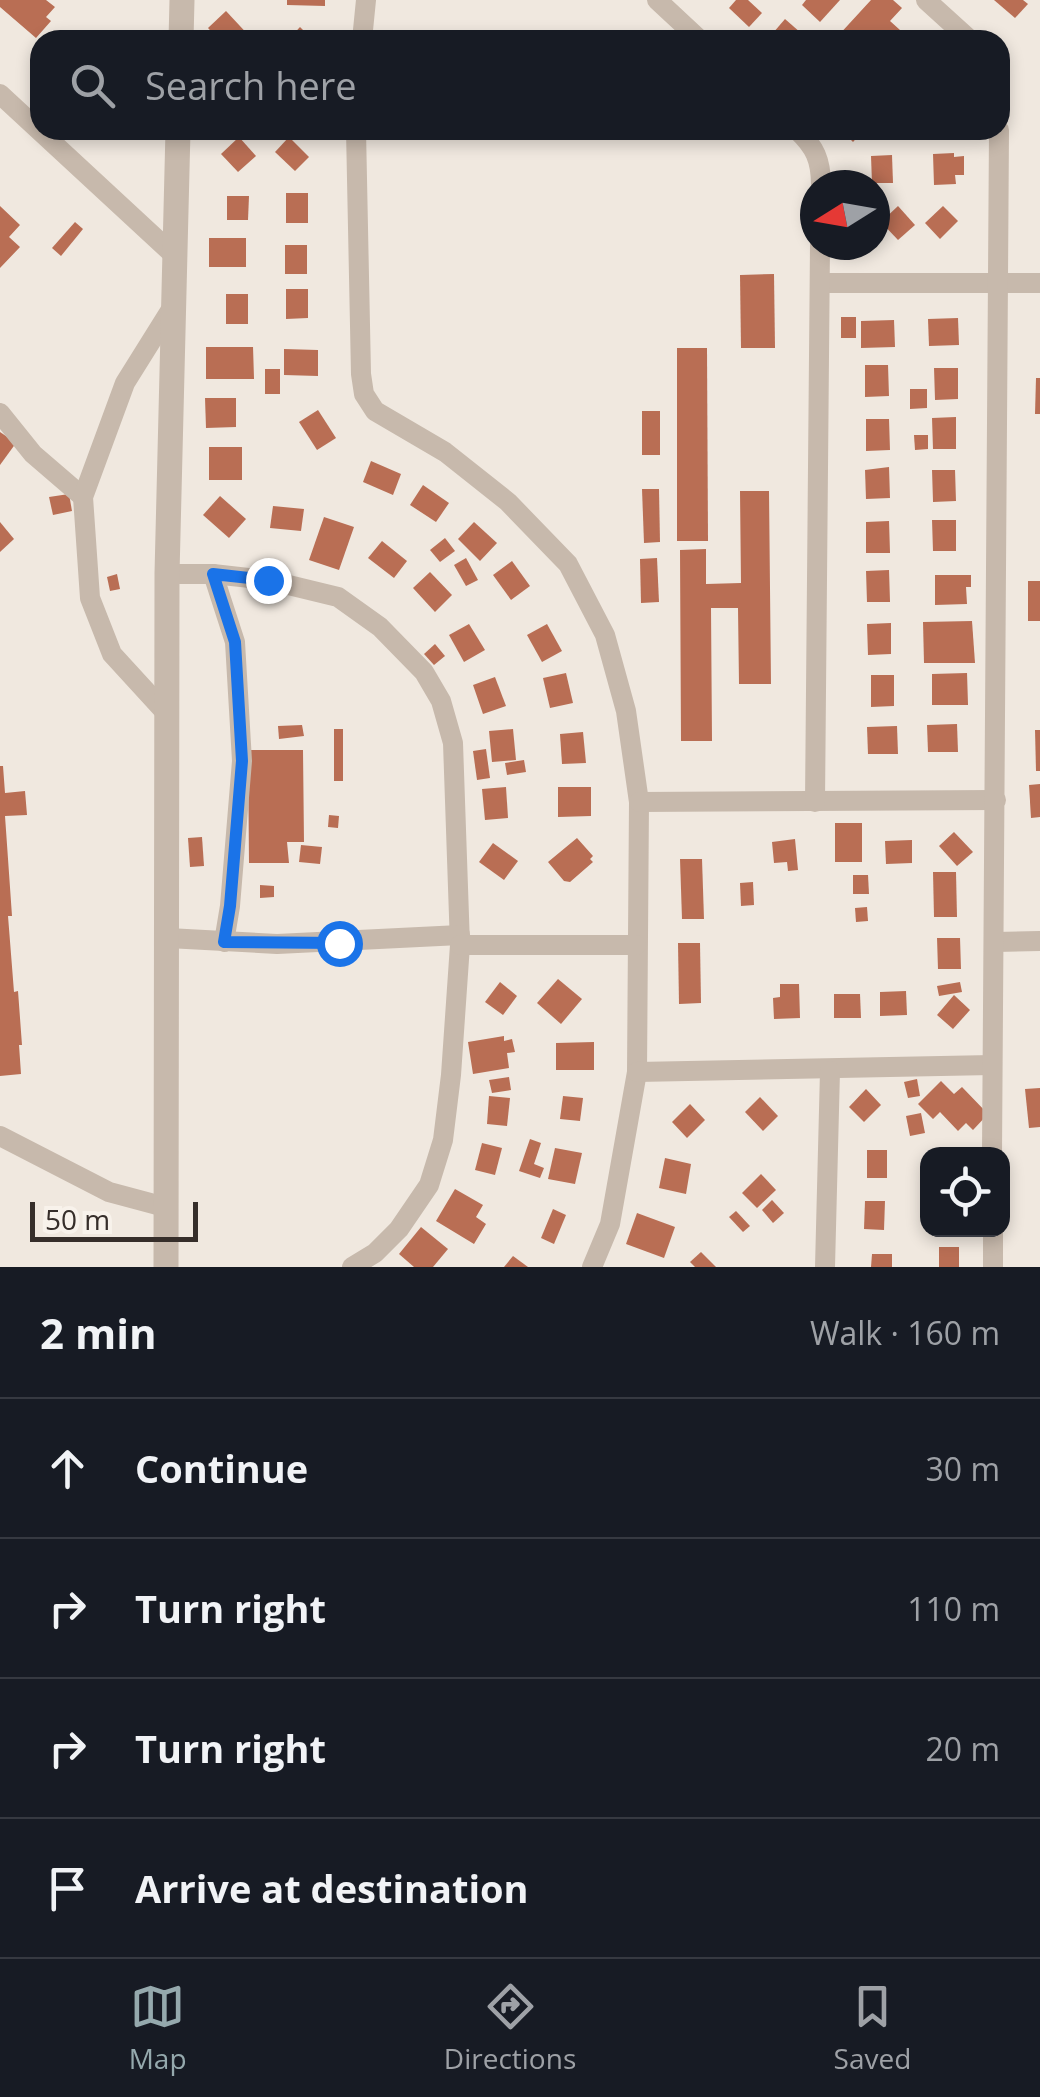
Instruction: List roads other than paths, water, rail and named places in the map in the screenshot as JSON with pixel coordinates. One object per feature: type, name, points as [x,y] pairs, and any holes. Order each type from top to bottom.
[{"type":"street","points":[[181,30],[182,0]]},
{"type":"street","points":[[363,30],[366,0]]},
{"type":"street","points":[[657,0],[689,30]]},
{"type":"street","points":[[926,0],[959,30]]},
{"type":"street","points":[[0,94],[30,122]]},
{"type":"street","points":[[50,140],[175,256]]},
{"type":"street","points":[[166,1267],[167,574],[178,140]]},
{"type":"street","points":[[356,140],[364,394],[376,411],[445,452],[508,502],[568,564],[605,636],[626,711],[639,802],[637,1072],[610,1224],[592,1267]]},
{"type":"street","points":[[807,140],[820,170]]},
{"type":"street","points":[[992,1147],[999,140]]},
{"type":"street","points":[[815,802],[820,260]]},
{"type":"street","points":[[820,283],[1040,282]]},
{"type":"street","points":[[166,713],[112,654],[90,598],[83,497],[125,383],[176,302]]},
{"type":"street","points":[[0,412],[33,454],[83,497]]},
{"type":"street","points":[[167,574],[213,574],[284,583],[338,598],[380,627],[424,672],[440,701],[453,742],[460,940],[452,1075],[443,1140],[428,1185],[400,1228],[376,1253],[352,1267]]},
{"type":"street","points":[[213,574],[235,642],[242,761],[224,942]]},
{"type":"street","points":[[639,802],[996,800]]},
{"type":"street","points":[[168,938],[224,942],[460,940],[636,945]]},
{"type":"street","points":[[996,942],[1040,940]]},
{"type":"street","points":[[637,1072],[992,1065]]},
{"type":"street","points":[[825,1267],[830,1070]]},
{"type":"street","points":[[0,1136],[109,1192],[164,1207]]},
{"type":"street","points":[[992,1237],[993,1267]]}]
